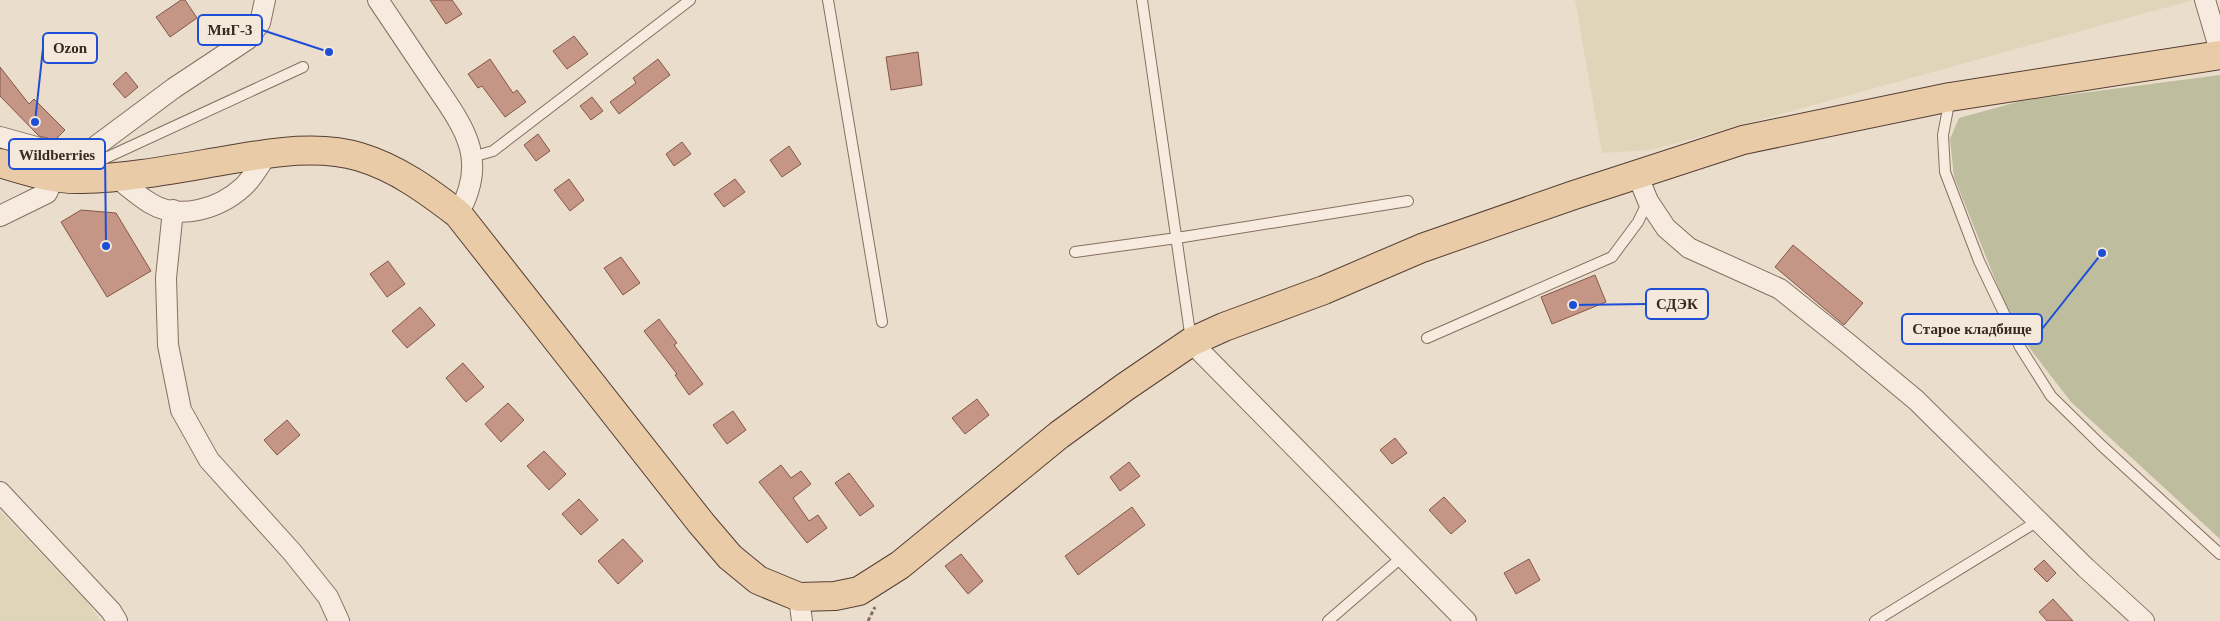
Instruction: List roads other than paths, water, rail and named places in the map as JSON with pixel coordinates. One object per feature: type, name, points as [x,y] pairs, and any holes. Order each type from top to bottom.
[{"type":"main road","points":[[0,163],[72,175],[116,177],[268,153],[324,152],[359,157],[412,181],[458,214],[701,523],[730,557],[758,580],[800,609],[818,598],[859,591],[870,585],[906,560],[1059,435],[1191,342],[1224,327],[1324,290],[1422,248],[1637,174],[1743,140],[1950,97],[2220,55]]},
{"type":"street","points":[[0,216],[47,193],[72,175],[92,149],[174,88],[248,39],[260,23],[265,0]]},
{"type":"street","points":[[378,0],[464,128],[472,157],[472,176],[467,198],[458,214]]},
{"type":"street","points":[[2205,0],[2220,51]]},
{"type":"street","points":[[0,137],[54,152],[92,149]]},
{"type":"street","points":[[116,177],[151,204],[173,210],[197,212],[222,202],[243,187],[268,153]]},
{"type":"street","points":[[1637,174],[1648,200],[1666,228],[1689,248],[1780,289],[1845,341],[1916,400],[2038,521],[2144,621]]},
{"type":"street","points":[[173,210],[166,278],[168,345],[181,410],[209,460],[292,552],[328,597],[339,621]]},
{"type":"street","points":[[1191,342],[1466,621]]},
{"type":"street","points":[[0,492],[111,611],[117,621]]},
{"type":"lane","points":[[472,157],[493,151],[690,0]]},
{"type":"lane","points":[[828,0],[882,322]]},
{"type":"lane","points":[[1142,0],[1191,342]]},
{"type":"lane","points":[[72,175],[303,67]]},
{"type":"lane","points":[[1950,97],[1943,135],[1945,172],[1979,261],[2020,347],[2051,396],[2101,445],[2220,554]]},
{"type":"lane","points":[[1427,338],[1612,257],[1638,222],[1648,200]]},
{"type":"lane","points":[[1076,252],[1408,201]]},
{"type":"lane","points":[[1875,621],[2038,521]]},
{"type":"lane","points":[[1328,621],[1402,556]]},
{"type":"place","name":"МиГ-3","points":[[329,52]]},
{"type":"place","name":"Ozon","points":[[35,122]]},
{"type":"place","name":"Wildberries","points":[[106,246]]},
{"type":"place","name":"Старое кладбище","points":[[2102,253]]},
{"type":"place","name":"СДЭК","points":[[1573,305]]}]
